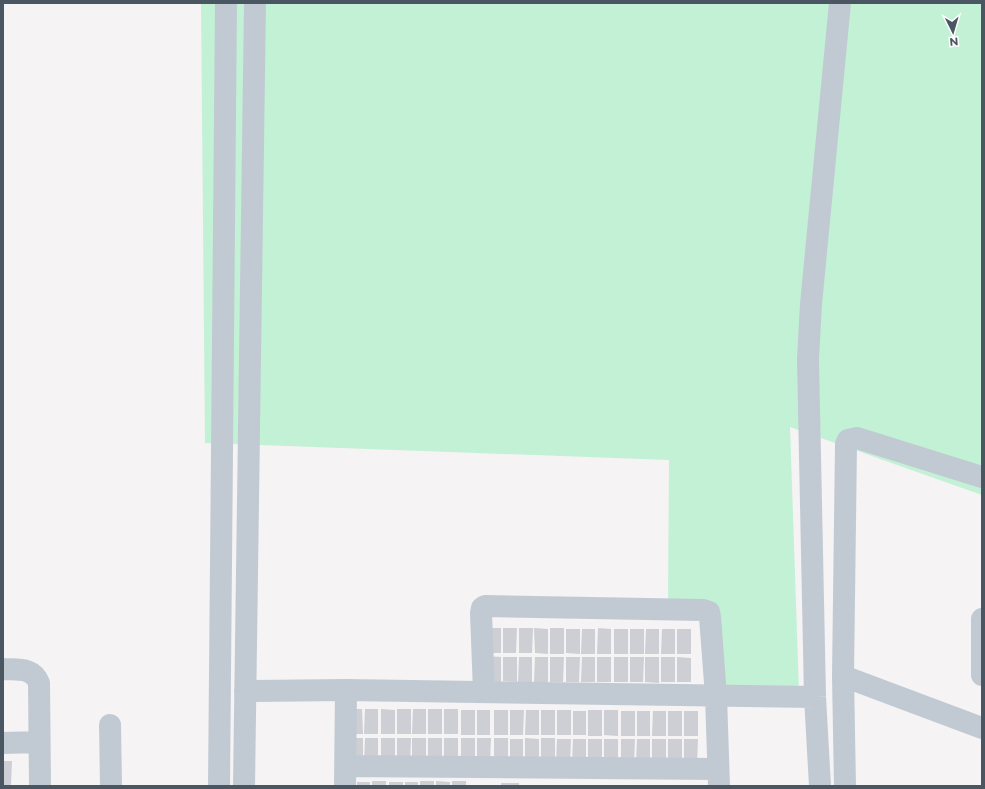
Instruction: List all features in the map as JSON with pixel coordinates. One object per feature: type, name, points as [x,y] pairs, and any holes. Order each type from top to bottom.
[{"type":"street","points":[[219,786],[226,3]]},
{"type":"street","points":[[244,786],[255,3]]},
{"type":"street","points":[[820,786],[815,697],[808,359],[811,304],[840,3]]},
{"type":"street","points":[[845,786],[843,676],[846,444],[848,440],[857,438],[982,477]]},
{"type":"street","points":[[346,690],[346,776],[718,778],[716,696],[709,612],[703,610],[485,606],[482,608],[481,613],[484,692]]},
{"type":"street","points":[[982,618],[982,676]]},
{"type":"street","points":[[3,670],[29,671],[36,676],[39,683],[40,786]]},
{"type":"street","points":[[843,676],[982,728]]},
{"type":"street","points":[[245,691],[346,690],[815,697]]},
{"type":"street","points":[[110,725],[111,786]]},
{"type":"street","points":[[3,743],[39,742]]},
{"type":"green space","points":[[201,3],[982,3],[982,495],[790,427],[799,692],[715,688],[716,605],[668,605],[669,460],[205,443]]},
{"type":"building","points":[[487,628],[501,628],[501,653],[487,653]]},
{"type":"building","points":[[503,628],[517,628],[516,653],[503,653]]},
{"type":"building","points":[[519,628],[533,628],[532,653],[519,653]]},
{"type":"building","points":[[534,628],[548,629],[548,654],[535,653]]},
{"type":"building","points":[[550,628],[564,628],[564,654],[550,654]]},
{"type":"building","points":[[598,628],[611,629],[611,654],[597,654]]},
{"type":"building","points":[[566,629],[580,629],[580,654],[566,653]]},
{"type":"building","points":[[582,629],[595,629],[595,654],[581,654]]},
{"type":"building","points":[[614,629],[628,629],[628,654],[614,654]]},
{"type":"building","points":[[630,629],[644,629],[644,654],[630,654]]},
{"type":"building","points":[[646,629],[659,629],[659,654],[645,654]]},
{"type":"building","points":[[662,629],[675,629],[675,654],[661,654]]},
{"type":"building","points":[[677,629],[691,629],[691,654],[677,654]]},
{"type":"building","points":[[487,656],[501,657],[501,682],[487,682]]},
{"type":"building","points":[[503,657],[517,657],[517,682],[503,681]]},
{"type":"building","points":[[519,657],[532,657],[532,682],[518,682]]},
{"type":"building","points":[[535,657],[548,657],[548,682],[534,682]]},
{"type":"building","points":[[550,657],[564,657],[563,682],[550,682]]},
{"type":"building","points":[[566,657],[580,657],[579,682],[566,682]]},
{"type":"building","points":[[582,657],[595,657],[595,682],[581,682]]},
{"type":"building","points":[[597,657],[611,657],[611,682],[597,682]]},
{"type":"building","points":[[614,657],[628,657],[628,682],[614,682]]},
{"type":"building","points":[[630,657],[644,657],[643,682],[630,682]]},
{"type":"building","points":[[645,657],[659,657],[659,683],[645,682]]},
{"type":"building","points":[[661,657],[675,657],[675,682],[661,682]]},
{"type":"building","points":[[677,657],[691,658],[691,682],[677,682]]},
{"type":"building","points":[[349,709],[362,709],[363,734],[349,734]]},
{"type":"building","points":[[365,709],[378,709],[378,734],[364,734]]},
{"type":"building","points":[[381,709],[395,710],[395,734],[381,734]]},
{"type":"building","points":[[397,709],[411,709],[411,734],[397,734]]},
{"type":"building","points":[[413,709],[426,709],[426,734],[412,734]]},
{"type":"building","points":[[428,709],[442,709],[442,734],[428,734]]},
{"type":"building","points":[[444,709],[458,709],[458,734],[444,734]]},
{"type":"building","points":[[461,710],[475,710],[475,735],[461,735]]},
{"type":"building","points":[[477,710],[490,710],[490,735],[477,735]]},
{"type":"building","points":[[494,710],[508,710],[508,735],[494,735]]},
{"type":"building","points":[[510,710],[524,710],[523,735],[510,735]]},
{"type":"building","points":[[526,710],[539,710],[539,735],[525,735]]},
{"type":"building","points":[[541,710],[555,710],[555,735],[541,735]]},
{"type":"building","points":[[557,710],[571,710],[571,735],[557,735]]},
{"type":"building","points":[[588,710],[602,710],[602,736],[588,736]]},
{"type":"building","points":[[604,710],[618,710],[618,736],[604,735]]},
{"type":"building","points":[[573,711],[586,711],[586,735],[573,735]]},
{"type":"building","points":[[621,711],[635,711],[635,736],[621,736]]},
{"type":"building","points":[[637,711],[650,711],[650,736],[637,736]]},
{"type":"building","points":[[653,711],[666,711],[666,736],[652,736]]},
{"type":"building","points":[[668,711],[682,711],[682,736],[668,736]]},
{"type":"building","points":[[684,711],[698,711],[698,736],[684,736]]},
{"type":"building","points":[[349,738],[363,738],[363,763],[349,763]]},
{"type":"building","points":[[365,738],[378,738],[378,763],[364,763]]},
{"type":"building","points":[[381,738],[395,738],[395,763],[381,763]]},
{"type":"building","points":[[397,738],[411,738],[410,763],[397,763]]},
{"type":"building","points":[[412,738],[426,738],[426,763],[412,763]]},
{"type":"building","points":[[428,738],[442,738],[442,763],[428,763]]},
{"type":"building","points":[[444,738],[458,738],[458,763],[444,763]]},
{"type":"building","points":[[461,738],[475,738],[475,763],[461,763]]},
{"type":"building","points":[[477,738],[491,738],[490,763],[477,763]]},
{"type":"building","points":[[494,738],[508,738],[508,764],[494,763]]},
{"type":"building","points":[[525,738],[539,739],[539,764],[525,764]]},
{"type":"building","points":[[541,738],[555,738],[555,764],[541,764]]},
{"type":"building","points":[[510,739],[523,739],[523,763],[510,763]]},
{"type":"building","points":[[557,739],[571,739],[570,764],[556,764]]},
{"type":"building","points":[[573,739],[586,739],[586,764],[572,764]]},
{"type":"building","points":[[588,739],[602,739],[602,764],[588,764]]},
{"type":"building","points":[[604,739],[618,739],[618,764],[604,764]]},
{"type":"building","points":[[621,739],[635,739],[634,764],[621,764]]},
{"type":"building","points":[[637,739],[650,739],[650,764],[636,764]]},
{"type":"building","points":[[652,739],[666,739],[666,764],[652,764]]},
{"type":"building","points":[[668,739],[682,739],[682,764],[668,764]]},
{"type":"building","points":[[684,739],[698,739],[697,764],[684,764]]},
{"type":"building","points":[[3,761],[12,761],[11,786],[3,786]]},
{"type":"building","points":[[372,781],[386,781],[386,786],[372,786]]},
{"type":"building","points":[[420,781],[434,781],[434,786],[420,786]]},
{"type":"building","points":[[436,781],[450,782],[450,786],[436,786]]},
{"type":"building","points":[[452,781],[466,781],[466,786],[452,786]]},
{"type":"building","points":[[357,782],[370,782],[370,786],[357,786]]},
{"type":"building","points":[[389,782],[403,782],[403,786],[389,786]]},
{"type":"building","points":[[405,782],[418,782],[418,786],[405,786]]},
{"type":"building","points":[[501,783],[519,783],[519,786],[501,786]]}]
